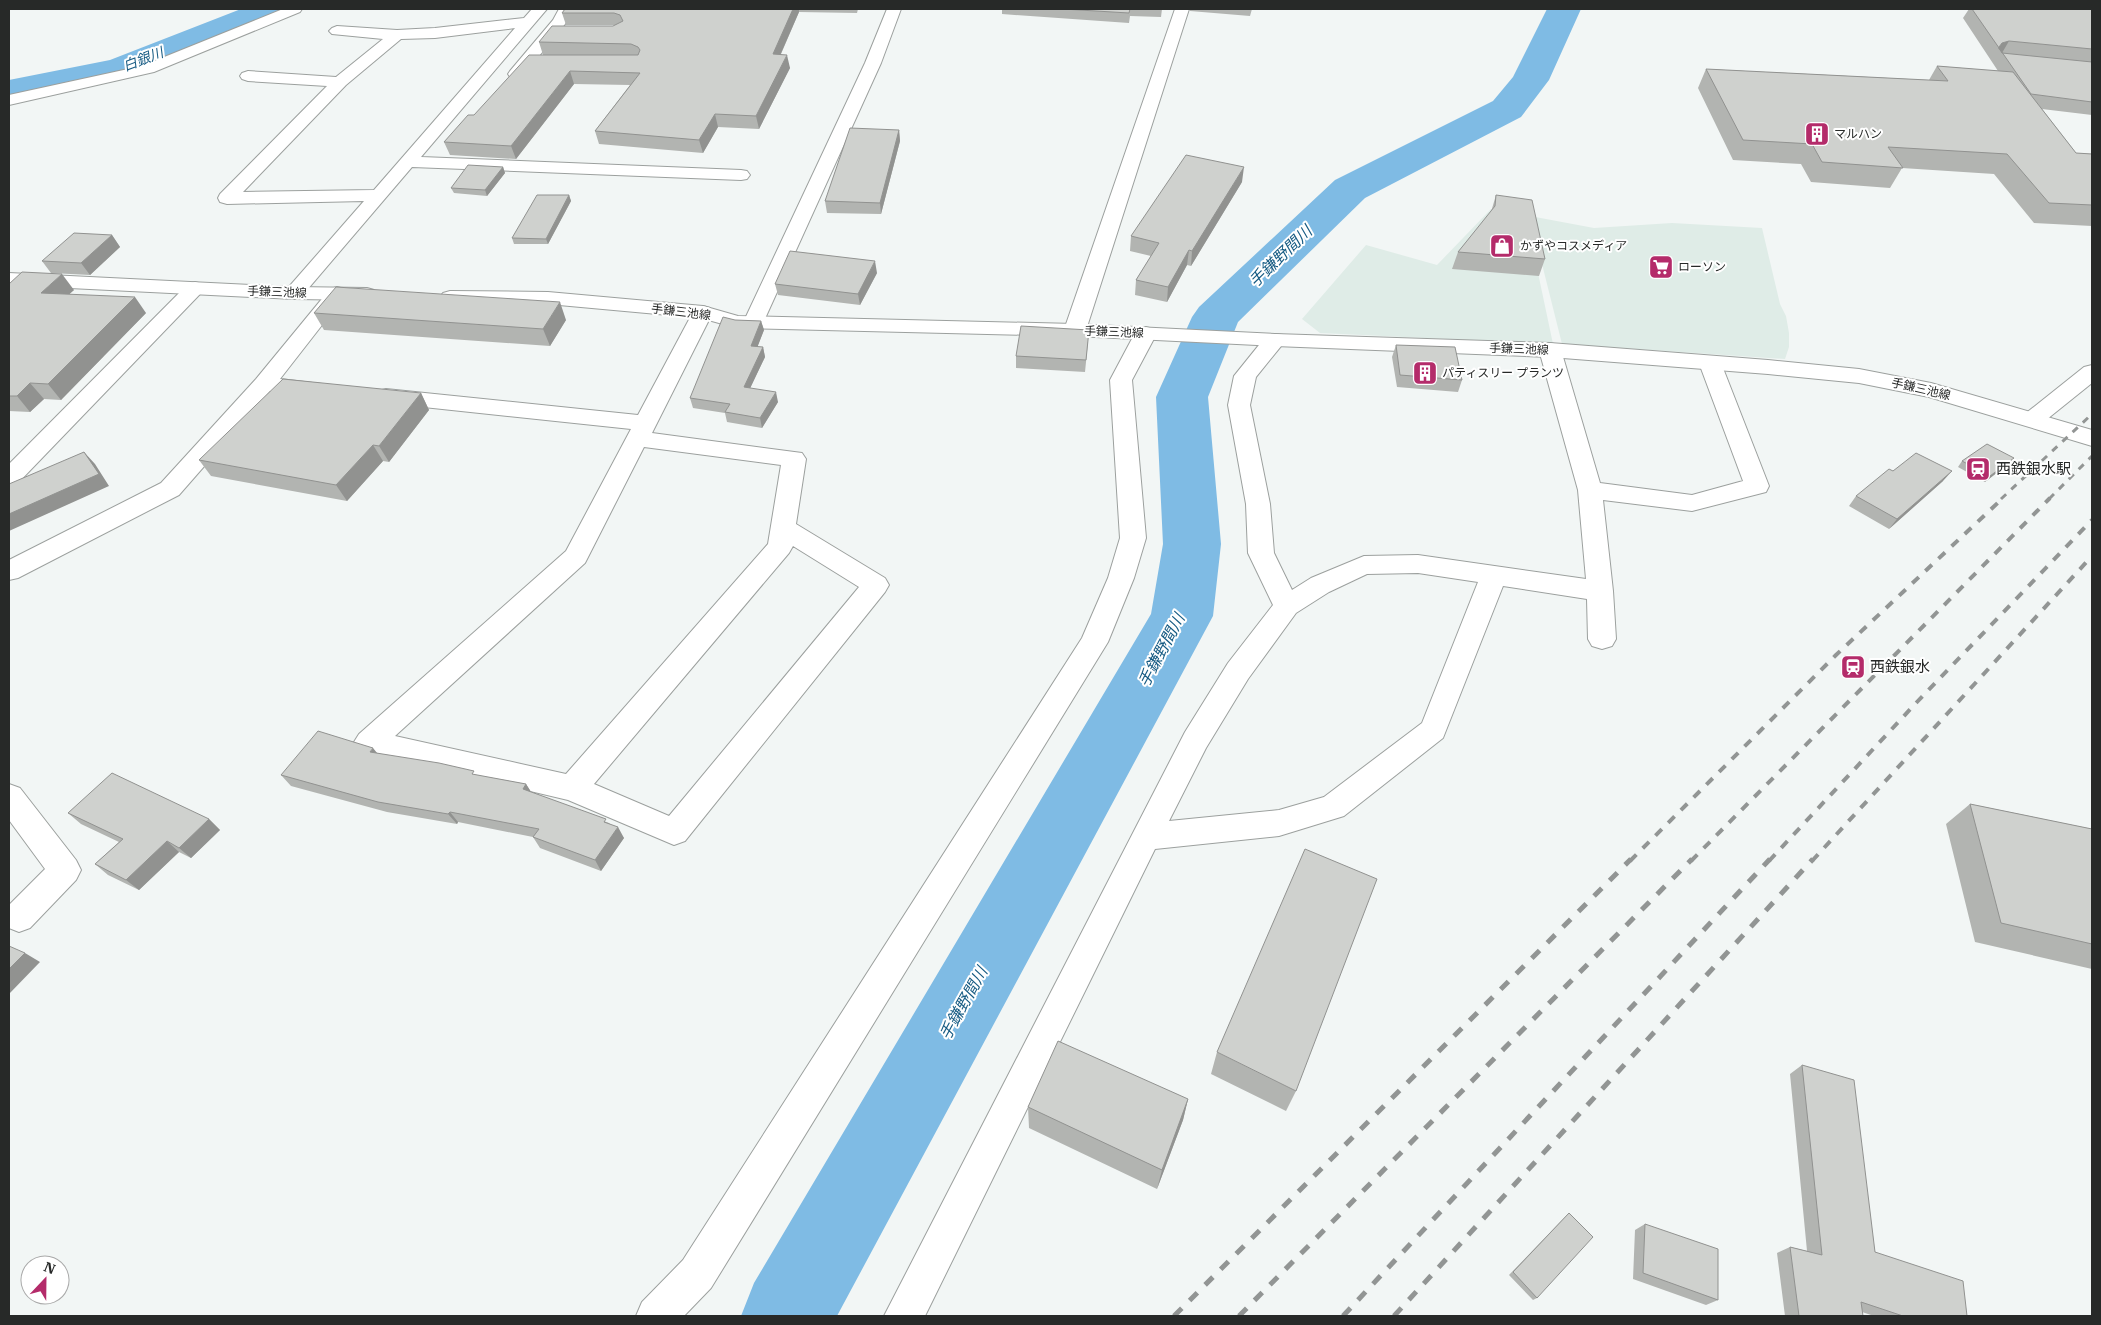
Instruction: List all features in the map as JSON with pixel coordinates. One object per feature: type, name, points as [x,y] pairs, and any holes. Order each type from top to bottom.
[{"type":"street","points":[[9,100],[148,69],[295,9]]},
{"type":"street","points":[[506,50],[531,62],[566,9]]},
{"type":"street","points":[[753,323],[873,63],[894,9]]},
{"type":"street","points":[[1075,330],[1182,9]]},
{"type":"street","points":[[337,31],[397,35],[435,33],[535,15]]},
{"type":"street","points":[[294,293],[535,15]]},
{"type":"street","points":[[550,32],[569,32]]},
{"type":"street","points":[[380,195],[226,198],[340,82],[397,35]]},
{"type":"street","points":[[248,76],[340,82]]},
{"type":"street","points":[[409,162],[741,175]]},
{"type":"street","name":"手鎌三池線","points":[[9,279],[294,293],[383,295]]},
{"type":"street","points":[[9,478],[195,288]]},
{"type":"street","points":[[9,570],[170,489],[264,384],[337,293]]},
{"type":"street","name":"手鎌三池線","points":[[429,296],[548,298],[703,312],[737,322],[753,323],[1075,330],[1275,340],[1550,350],[1710,363],[1859,376],[1931,390],[2092,438]]},
{"type":"street","points":[[703,312],[576,557],[369,742],[572,788],[674,832],[876,585],[783,528]]},
{"type":"street","points":[[656,1316],[697,1274],[1094,642],[1121,578],[1133,538],[1121,380],[1146,333]]},
{"type":"street","points":[[1275,340],[1245,376],[1238,405],[1258,504],[1261,554],[1287,606]]},
{"type":"street","points":[[1550,350],[1590,490],[1600,591],[1602,639]]},
{"type":"street","points":[[1590,490],[1692,503],[1757,486],[1710,363]]},
{"type":"street","points":[[2033,419],[2092,372]]},
{"type":"street","points":[[264,384],[333,391]]},
{"type":"street","points":[[362,394],[642,431],[794,459],[780,547],[572,788]]},
{"type":"street","points":[[904,1316],[1200,732],[1238,670],[1287,606],[1320,585],[1364,565],[1418,564],[1600,591]]},
{"type":"street","points":[[1146,837],[1279,823],[1333,807],[1433,730],[1494,575]]},
{"type":"street","points":[[9,797],[65,870],[19,917]]},
{"type":"shaded area","points":[[1491,209],[1526,216],[1553,344],[1320,333],[1302,319],[1366,245],[1437,265]]},
{"type":"shaded area","points":[[1530,216],[1594,228],[1672,223],[1762,228],[1789,333],[1789,347],[1785,359],[1562,344]]},
{"type":"building","points":[[565,9],[793,9],[773,54],[787,55],[756,116],[715,114],[699,140],[595,131],[640,73],[570,71],[511,146],[444,142],[468,115],[474,115],[529,55],[638,55],[640,50],[631,44],[539,42],[552,26],[613,26],[623,21],[620,15],[614,13],[562,13]]},
{"type":"building","points":[[1063,9],[1130,9],[1129,13]]},
{"type":"building","points":[[1972,9],[2092,9],[2092,49],[2009,41],[2002,43],[1999,47],[2001,50]]},
{"type":"building","points":[[2003,53],[2092,62],[2092,102],[2031,94]]},
{"type":"building","points":[[1937,66],[2013,72],[2076,153],[2092,154],[2092,205],[2049,203],[2007,154],[1888,147],[1903,168],[1822,162],[1812,144],[1743,140],[1706,69],[1948,81]]},
{"type":"building","points":[[850,128],[899,130],[880,203],[825,201]]},
{"type":"building","points":[[1186,155],[1244,167],[1192,251],[1189,250],[1168,287],[1136,280],[1159,243],[1131,236]]},
{"type":"building","points":[[468,165],[503,167],[485,190],[451,188]]},
{"type":"building","points":[[537,195],[569,195],[546,239],[512,238]]},
{"type":"building","points":[[1496,195],[1532,200],[1545,259],[1458,252],[1495,206]]},
{"type":"building","points":[[74,233],[112,235],[81,263],[42,261]]},
{"type":"building","points":[[790,251],[875,261],[858,294],[775,284]]},
{"type":"building","points":[[22,272],[62,274],[41,293],[135,297],[48,384],[30,383],[17,396],[9,396],[9,284]]},
{"type":"building","points":[[336,287],[560,302],[543,329],[314,313]]},
{"type":"building","points":[[723,317],[735,320],[761,321],[751,346],[763,347],[744,387],[776,392],[760,418],[725,412],[730,404],[690,398]]},
{"type":"building","points":[[1021,326],[1089,330],[1086,360],[1016,356]]},
{"type":"building","points":[[1396,345],[1455,347],[1462,380],[1400,375]]},
{"type":"building","points":[[283,379],[421,393],[379,446],[373,445],[336,485],[199,460]]},
{"type":"building","points":[[1987,444],[2014,458],[1990,476],[1962,461]]},
{"type":"building","points":[[84,452],[99,474],[9,514],[9,484]]},
{"type":"building","points":[[1916,453],[1952,471],[1897,519],[1856,496],[1889,469],[1893,471]]},
{"type":"building","points":[[318,731],[373,748],[370,752],[439,763],[474,771],[472,774],[526,784],[523,789],[606,819],[604,822],[618,827],[595,860],[533,837],[539,829],[450,812],[448,814],[378,802],[281,775]]},
{"type":"building","points":[[112,773],[209,819],[179,848],[167,841],[126,880],[95,864],[123,839],[68,813]]},
{"type":"building","points":[[1970,804],[2092,829],[2092,944],[2001,923]]},
{"type":"building","points":[[1305,849],[1377,879],[1296,1091],[1217,1052]]},
{"type":"building","points":[[9,946],[25,953],[9,969]]},
{"type":"building","points":[[1058,1041],[1188,1099],[1162,1170],[1028,1107]]},
{"type":"building","points":[[1802,1065],[1854,1080],[1875,1252],[1963,1281],[1967,1316],[1903,1316],[1861,1302],[1863,1316],[1799,1316],[1790,1247],[1822,1255]]},
{"type":"building","points":[[1569,1213],[1593,1237],[1537,1298],[1513,1272]]},
{"type":"building","points":[[1645,1224],[1718,1249],[1718,1300],[1643,1273]]},
{"type":"waterway","name":"白銀川","points":[[9,91],[58,83],[121,69],[271,9]]},
{"type":"waterway","name":"手鎌野間川","points":[[787,1316],[1182,616],[1192,544],[1182,397],[1216,317],[1350,189],[1507,109],[1530,80],[1564,9]]},
{"type":"railway","points":[[2001,499],[2092,414]]},
{"type":"railway","points":[[2050,498],[2092,456]]},
{"type":"railway","points":[[1630,861],[1836,655],[2003,498]]},
{"type":"railway","points":[[1691,861],[2050,498]]},
{"type":"railway","points":[[1769,861],[1917,702],[2092,520]]},
{"type":"railway","points":[[1812,861],[2092,556]]},
{"type":"railway","points":[[1174,1316],[1631,859]]},
{"type":"railway","points":[[1239,1316],[1692,859]]},
{"type":"railway","points":[[1343,1316],[1770,859]]},
{"type":"railway","points":[[1394,1316],[1813,859]]},
{"type":"place","name":"マルハン","points":[[1817,134]]},
{"type":"place","name":"かずやコスメディア","points":[[1502,246]]},
{"type":"place","name":"ローソン","points":[[1661,267]]},
{"type":"place","name":"パティスリー プランツ","points":[[1425,373]]},
{"type":"place","name":"西鉄銀水駅","points":[[1978,469]]},
{"type":"place","name":"西鉄銀水","points":[[1853,667]]}]
